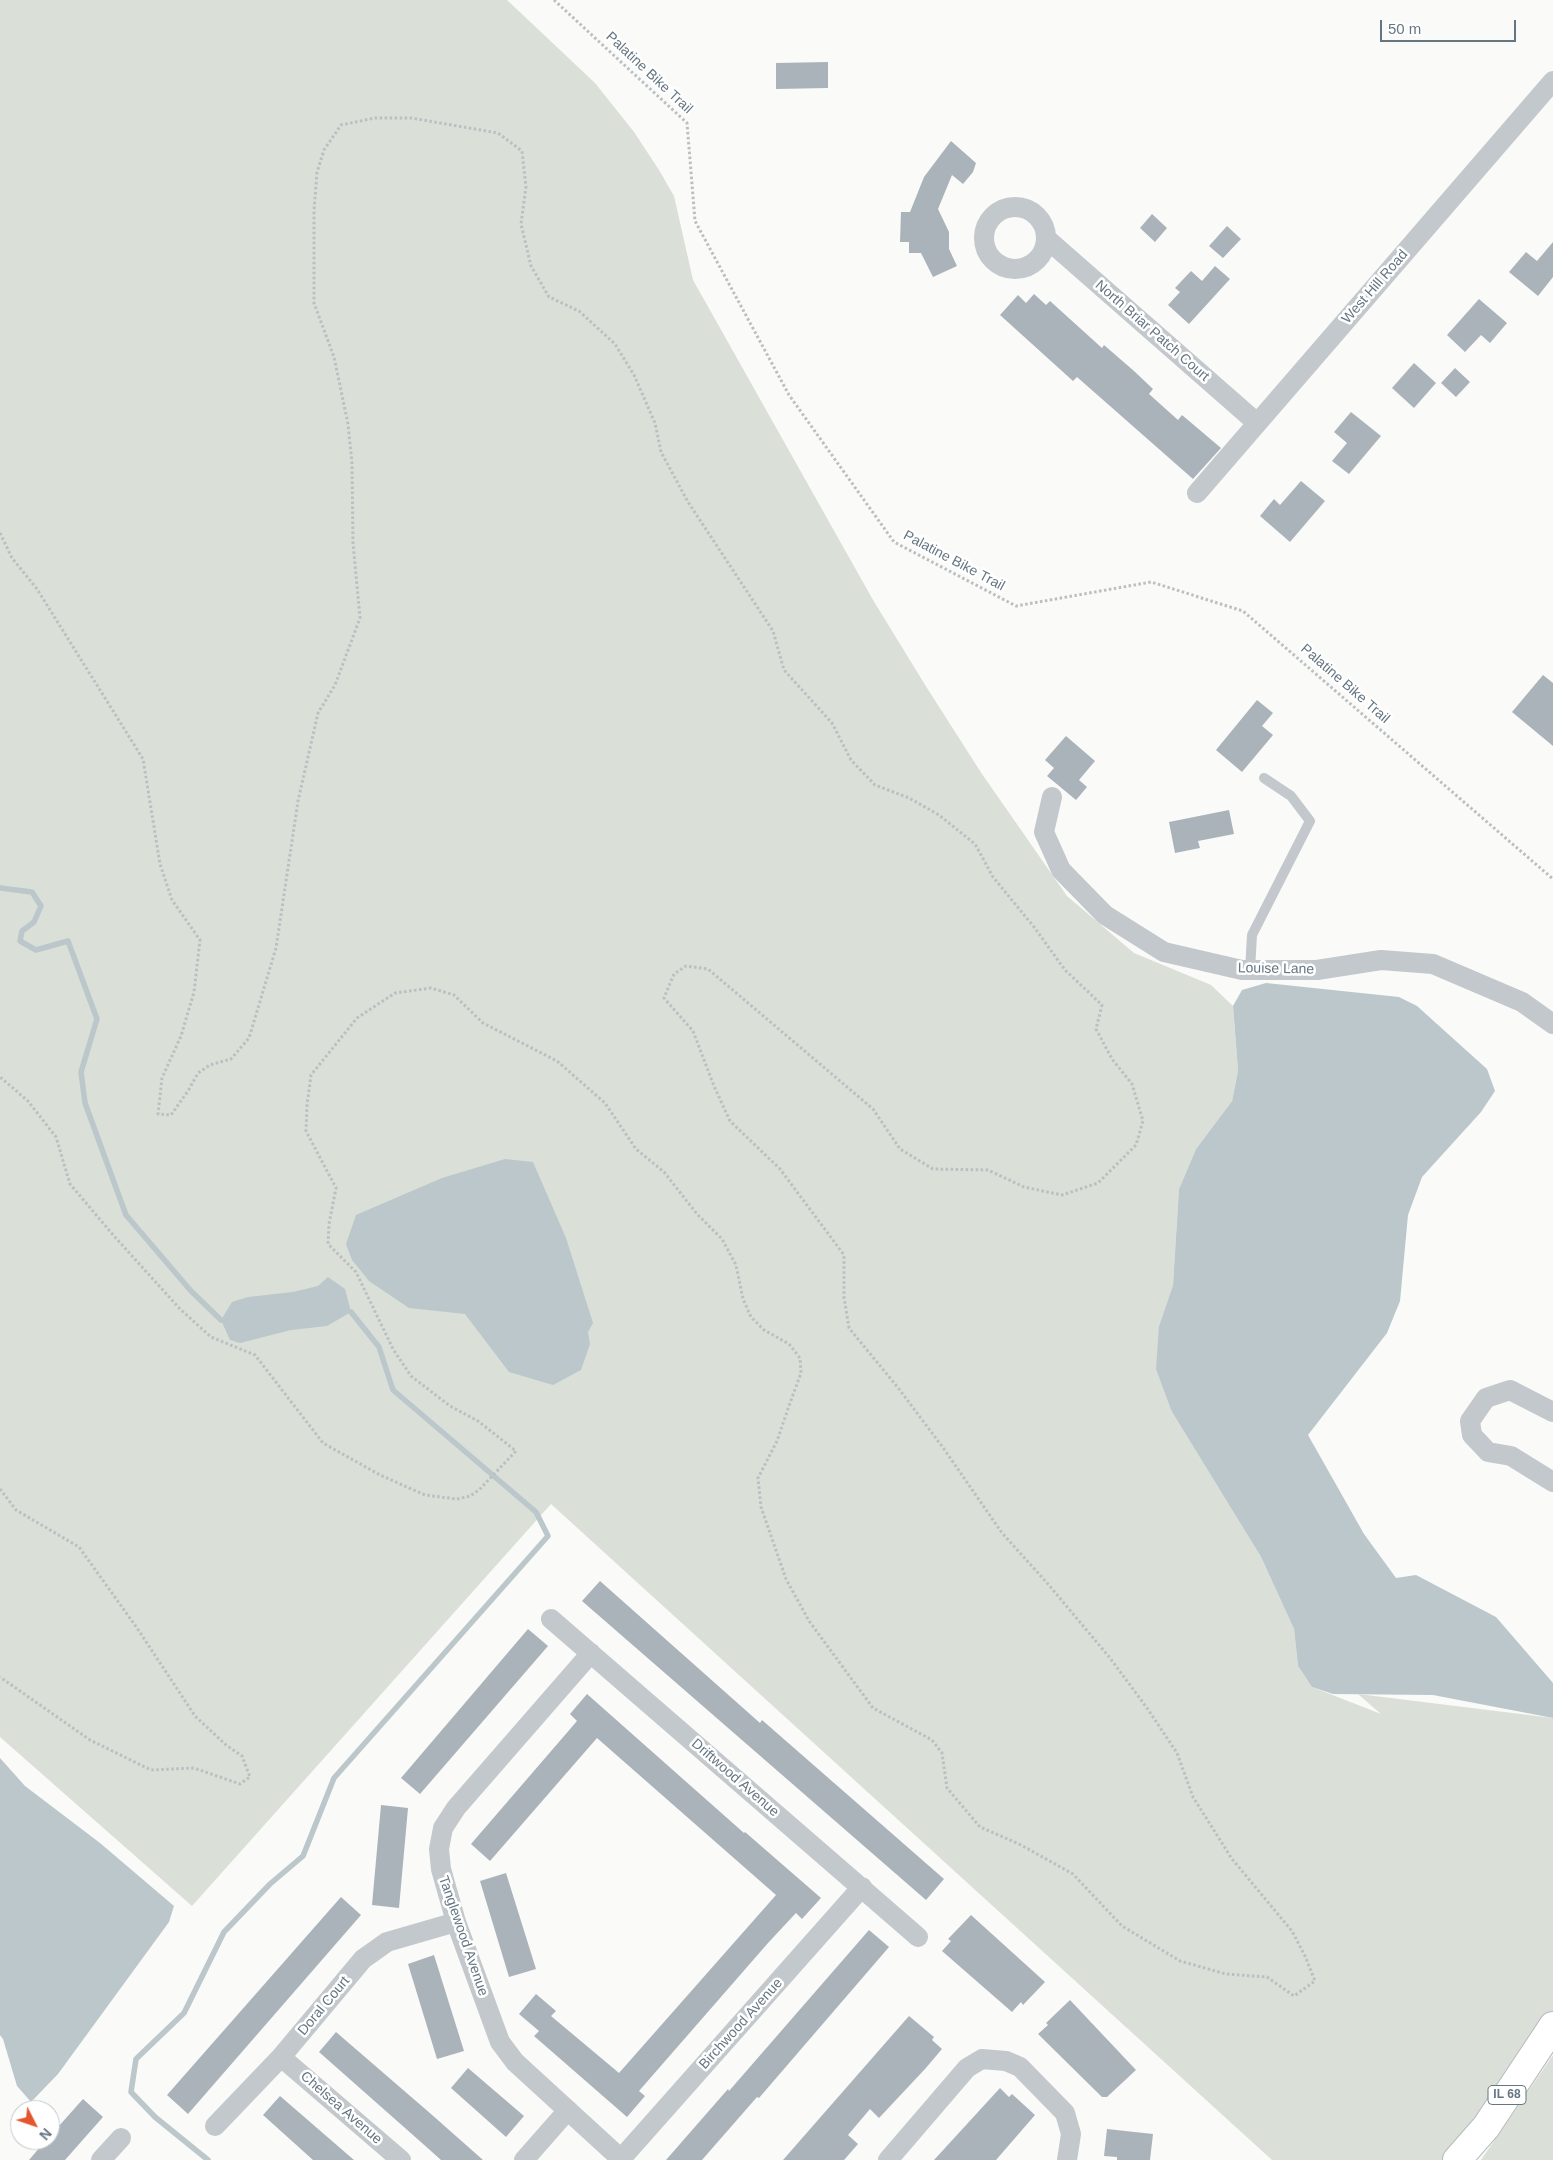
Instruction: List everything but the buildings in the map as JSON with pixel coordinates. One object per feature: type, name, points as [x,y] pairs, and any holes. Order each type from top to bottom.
[{"type":"main road","name":"IL 68","points":[[1457,2160],[1486,2127],[1553,2026]]},
{"type":"street","name":"West Hill Road","points":[[1196,493],[1553,81]]},
{"type":"street","name":"North Briar Patch Court","points":[[1047,239],[1257,423]]},
{"type":"street","name":"Louise Lane","points":[[1052,798],[1044,832],[1060,870],[1105,915],[1164,952],[1242,970],[1317,970],[1381,960],[1434,964],[1522,1002],[1553,1024]]},
{"type":"street","points":[[1553,1412],[1510,1390],[1486,1398],[1470,1421],[1472,1435],[1488,1452],[1511,1456],[1553,1482]]},
{"type":"street","name":"Driftwood Avenue","points":[[551,1619],[918,1937]]},
{"type":"street","name":"Tanglewood Avenue","points":[[591,1653],[456,1808],[443,1828],[439,1849],[441,1869],[456,1922],[500,2042],[515,2062],[621,2159]]},
{"type":"street","name":"Birchwood Avenue","points":[[621,2159],[862,1888]]},
{"type":"street","name":"Doral Court","points":[[215,2126],[282,2057],[363,1959],[387,1942],[456,1922]]},
{"type":"street","name":"Chelsea Avenue","points":[[282,2057],[401,2160]]},
{"type":"street","points":[[888,2160],[967,2068],[982,2059],[1006,2061],[1020,2066],[1065,2113],[1071,2134],[1067,2160]]},
{"type":"street","points":[[524,2160],[568,2110]]},
{"type":"street","points":[[101,2160],[121,2138]]},
{"type":"lane","points":[[1250,970],[1252,934],[1310,821],[1291,796],[1264,778]]},
{"type":"path","name":"Palatine Bike Trail","points":[[554,0],[687,123],[695,221],[789,395],[894,542],[1016,606],[1151,582],[1243,611],[1553,879]]},
{"type":"path","points":[[0,533],[12,558],[37,589],[143,759],[160,864],[172,900],[200,940],[194,992],[181,1036],[162,1078],[158,1114],[171,1115],[198,1073],[210,1065],[230,1059],[249,1038],[276,948],[298,801],[318,713],[334,686],[360,618],[353,544],[352,463],[348,424],[334,357],[314,304],[314,211],[317,172],[324,150],[341,125],[375,118],[410,118],[498,133],[522,152],[526,187],[521,224],[531,266],[549,297],[579,311],[615,344],[634,375],[655,423],[661,452],[688,502],[772,631],[784,670],[832,723],[851,760],[875,785],[909,798],[939,815],[974,844],[993,877],[1034,927],[1065,970],[1102,1005],[1096,1029],[1112,1059],[1132,1084],[1144,1121],[1136,1146],[1098,1183],[1062,1195],[1024,1187],[988,1170],[933,1169],[900,1149],[873,1109],[708,969],[686,966],[674,974],[664,998],[693,1031],[730,1121],[785,1175],[844,1255],[844,1297],[849,1328],[899,1389],[944,1449],[1002,1533],[1110,1658],[1147,1708],[1177,1752],[1193,1797],[1232,1860],[1292,1931],[1305,1956],[1314,1981],[1294,1996],[1267,1977],[1226,1974],[1180,1961],[1122,1926],[1073,1874],[1021,1845],[980,1827],[947,1788],[942,1752],[932,1740],[873,1708],[809,1621],[786,1579],[761,1507],[758,1478],[777,1441],[793,1396],[801,1373],[800,1358],[789,1344],[764,1330],[751,1317],[743,1299],[736,1265],[722,1239],[697,1214],[664,1172],[636,1149],[605,1103],[557,1062],[483,1023],[454,995],[431,988],[395,993],[356,1018],[311,1075],[306,1131],[336,1188],[329,1224],[328,1244],[356,1272],[393,1349],[411,1376],[450,1406],[478,1422],[516,1450],[479,1490],[470,1496],[457,1499],[426,1496],[380,1475],[323,1442],[255,1355],[211,1338],[180,1309],[114,1236],[70,1184],[56,1137],[28,1100],[0,1077]]},
{"type":"path","points":[[0,1489],[16,1510],[79,1548],[137,1628],[195,1716],[226,1745],[242,1756],[250,1777],[240,1784],[194,1768],[151,1770],[90,1740],[0,1677]]},
{"type":"shaded area","points":[[0,0],[507,0],[595,83],[634,132],[659,170],[674,196],[693,280],[873,600],[982,774],[1067,896],[1134,953],[1211,985],[1233,1006],[1238,1071],[1232,1101],[1196,1149],[1179,1189],[1173,1285],[1159,1326],[1172,1412],[1261,1557],[1294,1629],[1298,1666],[1312,1687],[1381,1714],[1358,1694],[1553,1718],[1553,2019],[1450,2160],[1272,2160],[551,1504],[192,1906],[0,1737]]},
{"type":"shaded area","points":[[1266,983],[1399,997],[1417,1006],[1487,1069],[1495,1091],[1481,1112],[1422,1177],[1408,1215],[1400,1301],[1387,1333],[1308,1435],[1364,1534],[1396,1578],[1416,1575],[1496,1617],[1553,1683],[1553,1718],[1433,1695],[1333,1694],[1312,1687],[1298,1666],[1294,1629],[1261,1557],[1172,1412],[1156,1369],[1159,1326],[1173,1285],[1179,1189],[1196,1149],[1232,1101],[1238,1071],[1233,1006],[1242,990]]},
{"type":"shaded area","points":[[505,1159],[533,1162],[566,1238],[593,1323],[588,1332],[590,1344],[581,1370],[553,1385],[509,1372],[465,1314],[409,1308],[369,1281],[352,1260],[346,1244],[356,1215],[442,1178]]},
{"type":"shaded area","points":[[328,1277],[345,1289],[351,1312],[327,1326],[291,1330],[240,1343],[230,1340],[221,1320],[232,1302],[248,1297],[293,1292],[318,1286]]},
{"type":"shaded area","points":[[0,1758],[25,1786],[100,1843],[174,1906],[169,1922],[58,2074],[33,2100],[29,2100],[17,2086],[3,2039],[0,2035]]},
{"type":"shaded area","points":[[1553,2055],[1553,2160],[1481,2160]]},
{"type":"waterway","points":[[0,888],[32,892],[41,906],[34,922],[22,931],[20,941],[36,950],[68,941],[97,1019],[81,1072],[85,1103],[126,1215],[191,1291],[221,1320]]},
{"type":"waterway","points":[[208,2160],[155,2117],[131,2092],[136,2059],[184,2013],[224,1932],[270,1884],[303,1856],[334,1778],[548,1536],[536,1512],[393,1390],[379,1347],[351,1312]]}]
